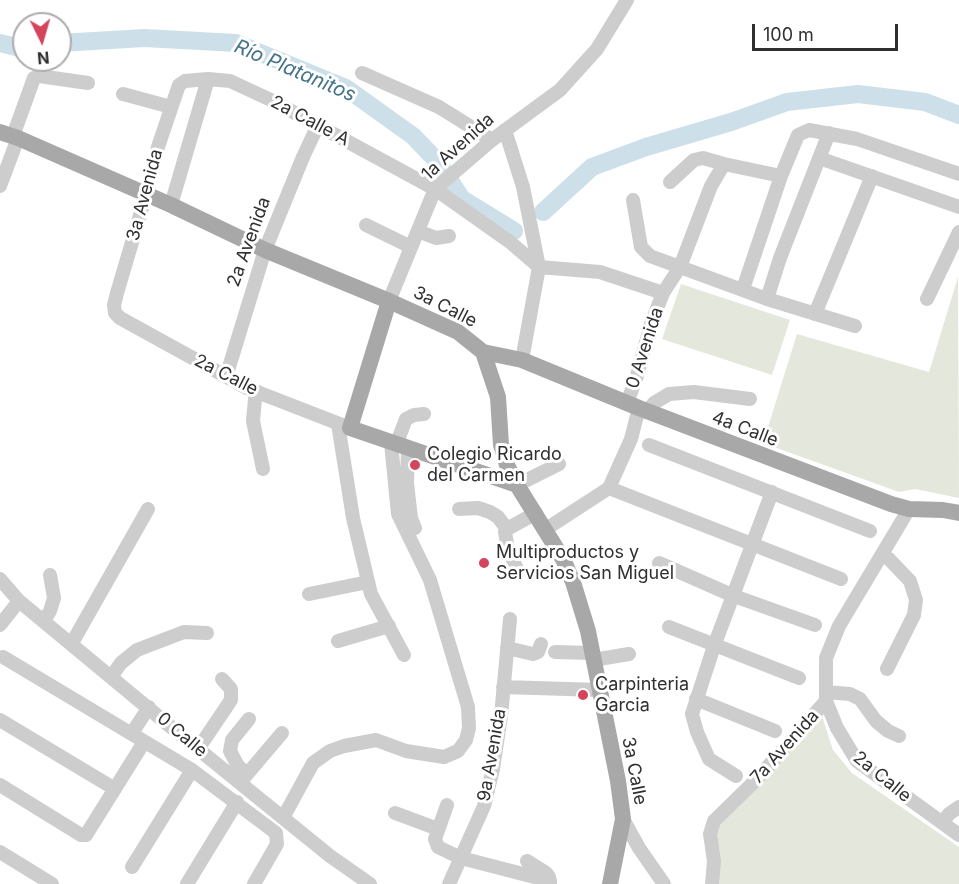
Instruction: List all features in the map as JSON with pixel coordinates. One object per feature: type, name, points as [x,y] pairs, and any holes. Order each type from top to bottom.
[{"type":"main road","name":"3a Calle","points":[[10,135],[458,332],[483,352],[498,397],[504,456],[517,485],[546,529],[573,582],[592,657],[624,819]]},
{"type":"main road","name":"1a Avenida","points":[[344,426],[389,301]]},
{"type":"main road","name":"4a Calle","points":[[483,352],[522,360],[794,469],[909,509],[959,513]]},
{"type":"main road","points":[[498,397],[501,375],[505,368],[513,362],[522,360]]},
{"type":"main road","points":[[344,426],[517,485]]},
{"type":"main road","points":[[610,884],[624,819]]},
{"type":"street","name":"1a Avenida","points":[[389,301],[436,188],[492,140],[560,90],[597,49],[627,0]]},
{"type":"street","points":[[362,73],[440,107],[492,140]]},
{"type":"street","points":[[0,186],[10,135],[34,78],[39,76],[88,83]]},
{"type":"street","points":[[171,205],[208,79]]},
{"type":"street","name":"2a Calle A","points":[[179,85],[193,80],[230,81],[318,125],[436,188],[510,242],[539,267]]},
{"type":"street","name":"3a Avenida","points":[[114,305],[158,147],[179,85]]},
{"type":"street","points":[[123,94],[171,106]]},
{"type":"street","name":"2a Avenida","points":[[226,377],[265,249],[318,125]]},
{"type":"street","points":[[506,130],[523,186],[539,267],[522,360]]},
{"type":"street","points":[[743,289],[798,135],[809,130],[857,139],[959,174]]},
{"type":"street","points":[[767,299],[780,258],[829,133]]},
{"type":"street","points":[[670,182],[694,160],[703,158],[782,176]]},
{"type":"street","points":[[819,158],[959,207]]},
{"type":"street","name":"0 Avenida","points":[[609,488],[631,439],[637,408],[637,376],[651,324],[663,293],[680,267],[711,186],[724,164]]},
{"type":"street","points":[[815,314],[872,176]]},
{"type":"street","points":[[633,200],[640,247],[650,256],[767,299],[855,326]]},
{"type":"street","points":[[366,225],[411,247]]},
{"type":"street","points":[[418,231],[436,238],[449,236]]},
{"type":"street","points":[[927,299],[959,232]]},
{"type":"street","points":[[539,267],[600,272],[663,293]]},
{"type":"street","name":"2a Calle","points":[[114,305],[115,313],[120,318],[167,342],[197,362],[258,392],[344,426]]},
{"type":"street","points":[[258,392],[253,421],[263,469]]},
{"type":"street","points":[[637,408],[654,403],[669,394],[694,392],[750,399]]},
{"type":"street","points":[[283,818],[313,763],[344,746],[376,740],[406,751],[444,758],[458,751],[466,740],[470,728],[468,707],[430,580],[398,514],[398,446],[406,419],[424,414]]},
{"type":"street","points":[[344,426],[353,518],[371,594],[404,655]]},
{"type":"street","points":[[649,445],[870,531]]},
{"type":"street","points":[[398,446],[411,518],[415,528]]},
{"type":"street","points":[[517,485],[559,464]]},
{"type":"street","points":[[546,529],[609,488],[841,579]]},
{"type":"street","points":[[736,776],[709,759],[692,714],[714,646],[772,492]]},
{"type":"street","points":[[459,509],[478,508],[490,512],[498,517],[507,529]]},
{"type":"street","points":[[72,643],[148,509]]},
{"type":"street","name":"7a Avenida","points":[[712,884],[714,861],[710,834],[714,821],[756,780],[826,697],[826,658],[839,626],[909,509]]},
{"type":"street","points":[[517,569],[505,537],[507,529],[536,513]]},
{"type":"street","points":[[882,555],[889,559],[910,581],[916,600],[914,615],[886,669]]},
{"type":"street","points":[[659,563],[734,596],[815,625]]},
{"type":"street","points":[[44,621],[54,598],[50,575]]},
{"type":"street","name":"0 Calle","points":[[0,579],[19,601],[198,749],[243,778],[283,818],[330,856],[370,884]]},
{"type":"street","points":[[309,594],[368,582]]},
{"type":"street","points":[[2,618],[19,601]]},
{"type":"street","name":"9a Avenida","points":[[449,884],[484,806],[493,769],[510,619]]},
{"type":"street","points":[[338,641],[389,626]]},
{"type":"street","points":[[669,627],[799,678]]},
{"type":"street","points":[[111,677],[121,663],[137,650],[184,632],[207,633]]},
{"type":"street","points":[[507,648],[533,654],[538,652],[541,644]]},
{"type":"street","points":[[555,652],[592,657],[629,654]]},
{"type":"street","points":[[3,657],[192,770],[276,833],[277,844],[254,884]]},
{"type":"street","points":[[198,749],[231,700],[231,689],[222,679]]},
{"type":"street","points":[[503,687],[599,690]]},
{"type":"street","points":[[826,697],[850,693],[860,699],[876,721],[888,731],[899,736]]},
{"type":"street","name":"2a Calle","points":[[826,697],[837,728],[858,761],[959,835]]},
{"type":"street","points":[[696,699],[775,730]]},
{"type":"street","points":[[132,733],[149,707]]},
{"type":"street","points":[[249,719],[232,740],[230,751],[243,778],[282,733]]},
{"type":"street","points":[[0,720],[115,789]]},
{"type":"street","points":[[0,785],[81,835],[88,833],[144,742]]},
{"type":"street","points":[[132,867],[192,770]]},
{"type":"street","points":[[187,884],[237,802]]},
{"type":"street","points":[[447,805],[435,845],[461,858],[549,883],[546,873],[527,861]]},
{"type":"street","points":[[942,823],[959,807]]},
{"type":"street","points":[[395,813],[438,829]]},
{"type":"street","points":[[624,819],[639,848],[664,884]]},
{"type":"street","points":[[0,852],[51,884]]},
{"type":"shaded area","points":[[958,277],[959,498],[915,489],[899,492],[763,443],[797,334],[929,372]]},
{"type":"shaded area","points":[[681,284],[790,320],[772,375],[662,339]]},
{"type":"shaded area","points":[[820,710],[833,750],[852,773],[959,847],[959,884],[714,884],[714,826]]},
{"type":"waterway","name":"Río Platanitos","points":[[72,42],[144,38],[236,43],[346,88],[413,136],[437,161],[462,199],[514,231]]},
{"type":"waterway","name":"Río Platanitos","points":[[0,43],[12,46]]},
{"type":"waterway","name":"Río Platanitos","points":[[543,212],[592,167],[646,147],[731,122],[787,102],[858,94],[925,102],[959,115]]},
{"type":"place","name":"Colegio Ricardo del Carmen","points":[[415,465]]},
{"type":"place","name":"Multiproductos y Servicios San Miguel","points":[[484,563]]},
{"type":"place","name":"Carpinteria Garcia","points":[[583,695]]}]
